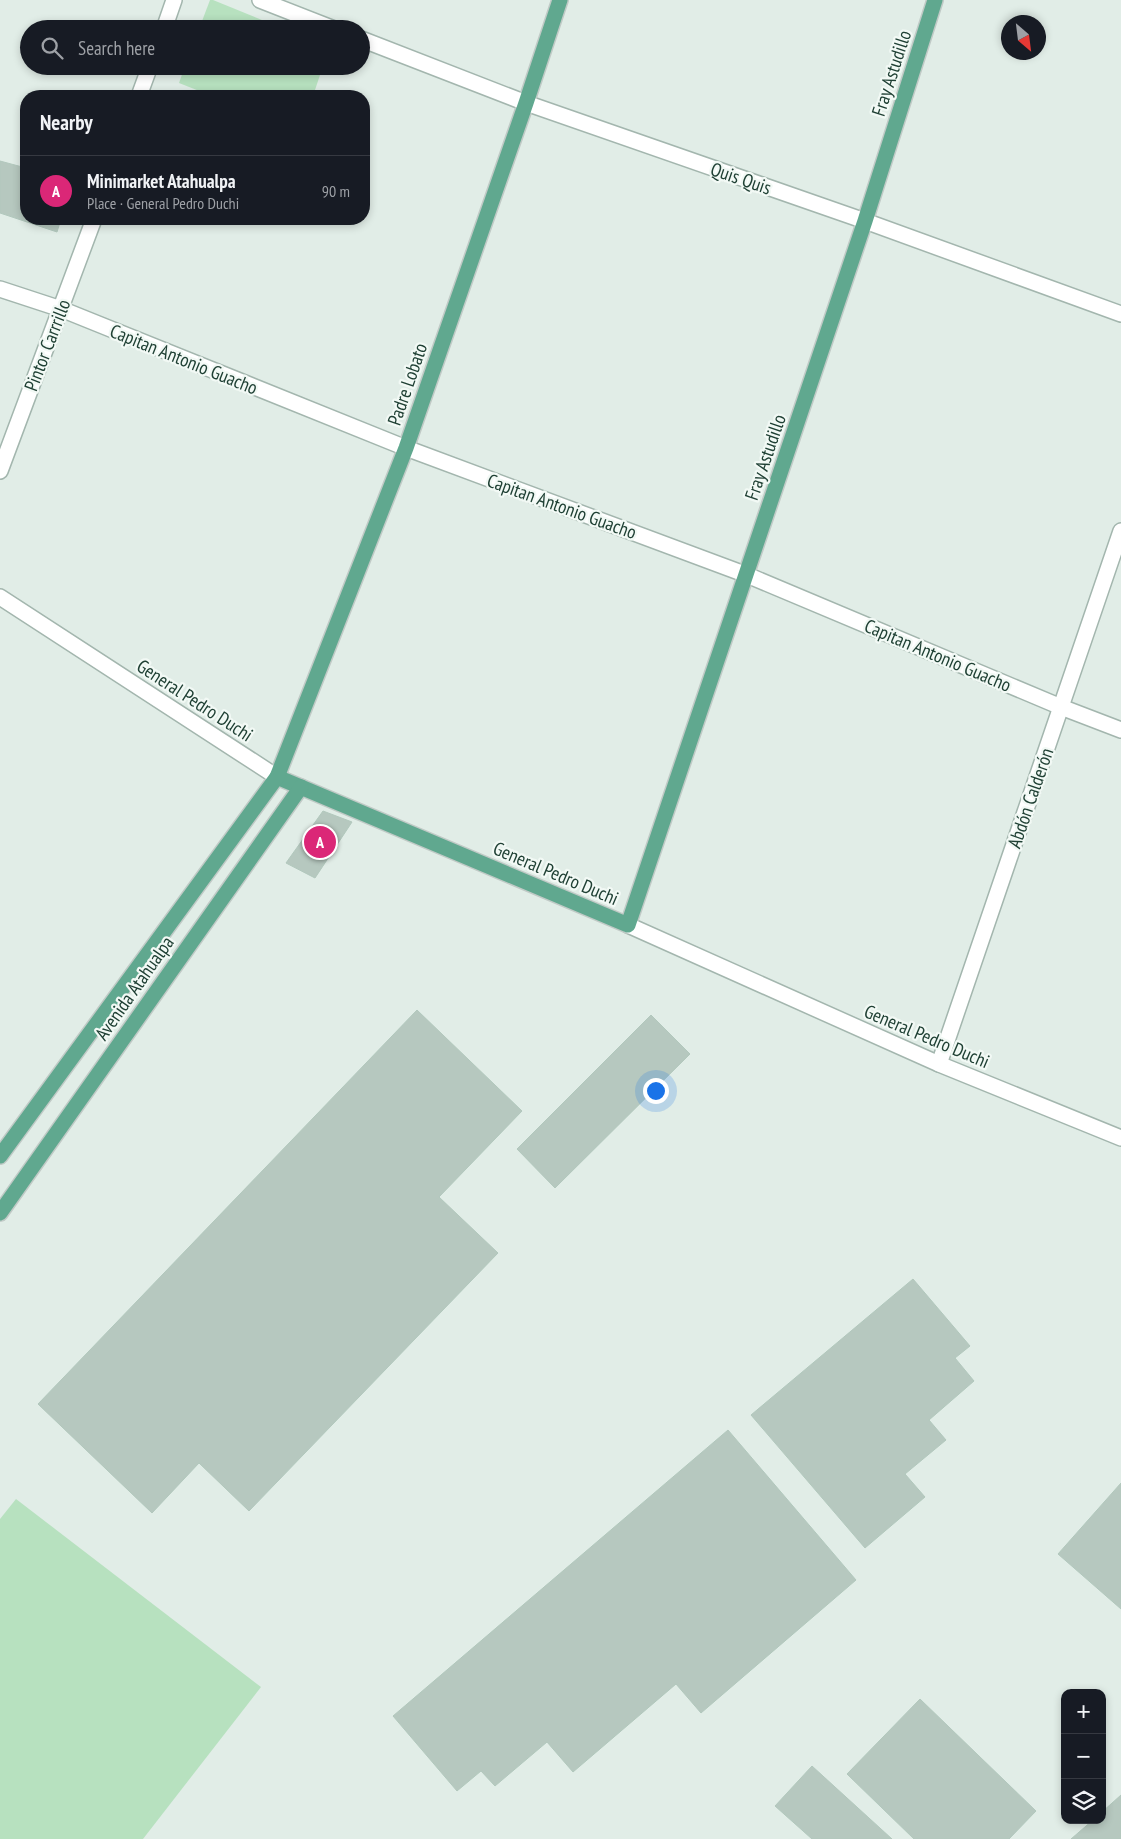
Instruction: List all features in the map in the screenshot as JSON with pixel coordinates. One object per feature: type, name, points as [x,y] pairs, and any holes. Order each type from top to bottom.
[{"type":"main road","name":"Padre Lobato","points":[[277,777],[406,448],[560,0]]},
{"type":"main road","name":"Fray Astudillo","points":[[628,925],[865,221],[935,0]]},
{"type":"main road","name":"General Pedro Duchi","points":[[277,777],[628,925]]},
{"type":"main road","name":"Avenida Atahualpa","points":[[0,1156],[277,777]]},
{"type":"main road","name":"Avenida Atahualpa","points":[[0,1212],[301,788]]},
{"type":"street","points":[[167,20],[174,0]]},
{"type":"street","points":[[260,0],[311,20]]},
{"type":"street","name":"Quis Quis","points":[[370,42],[526,103],[865,221],[1121,314]]},
{"type":"street","points":[[141,90],[147,75]]},
{"type":"street","name":"Pintor Carrrillo","points":[[0,471],[92,225]]},
{"type":"street","name":"Capitan Antonio Guacho","points":[[0,288],[61,310],[406,448],[746,575],[1061,707],[1121,730]]},
{"type":"street","name":"Abdón Calderón","points":[[939,1064],[1121,531]]},
{"type":"street","name":"General Pedro Duchi","points":[[0,597],[277,777]]},
{"type":"street","name":"General Pedro Duchi","points":[[628,925],[939,1064],[1121,1138]]},
{"type":"green space","points":[[210,0],[213,0],[262,20],[202,20]]},
{"type":"green space","points":[[182,75],[320,75],[315,90],[197,90],[179,83]]},
{"type":"green space","points":[[16,1499],[261,1687],[143,1839],[0,1839],[0,1519]]},
{"type":"building","points":[[0,161],[20,166],[20,220],[0,213]]},
{"type":"building","points":[[36,225],[59,225],[57,232]]},
{"type":"building","points":[[323,811],[352,822],[315,878],[286,863]]},
{"type":"building","points":[[417,1010],[522,1111],[439,1197],[498,1253],[249,1511],[199,1463],[152,1513],[38,1404]]},
{"type":"building","points":[[651,1015],[690,1054],[555,1188],[517,1149]]},
{"type":"building","points":[[913,1279],[970,1346],[955,1358],[974,1381],[929,1420],[946,1440],[905,1474],[925,1497],[865,1548],[751,1415]]},
{"type":"building","points":[[728,1430],[856,1580],[701,1713],[676,1684],[573,1772],[547,1742],[495,1786],[481,1771],[457,1791],[393,1716]]},
{"type":"building","points":[[1121,1483],[1121,1609],[1058,1554]]},
{"type":"building","points":[[920,1699],[1036,1811],[1009,1839],[914,1839],[847,1774]]},
{"type":"building","points":[[812,1766],[892,1839],[812,1839],[775,1806]]},
{"type":"building","points":[[1121,1795],[1121,1839],[1071,1839],[1088,1824],[1106,1824],[1106,1808]]},
{"type":"place","name":"Minimarket Atahualpa","points":[[320,842]]}]
